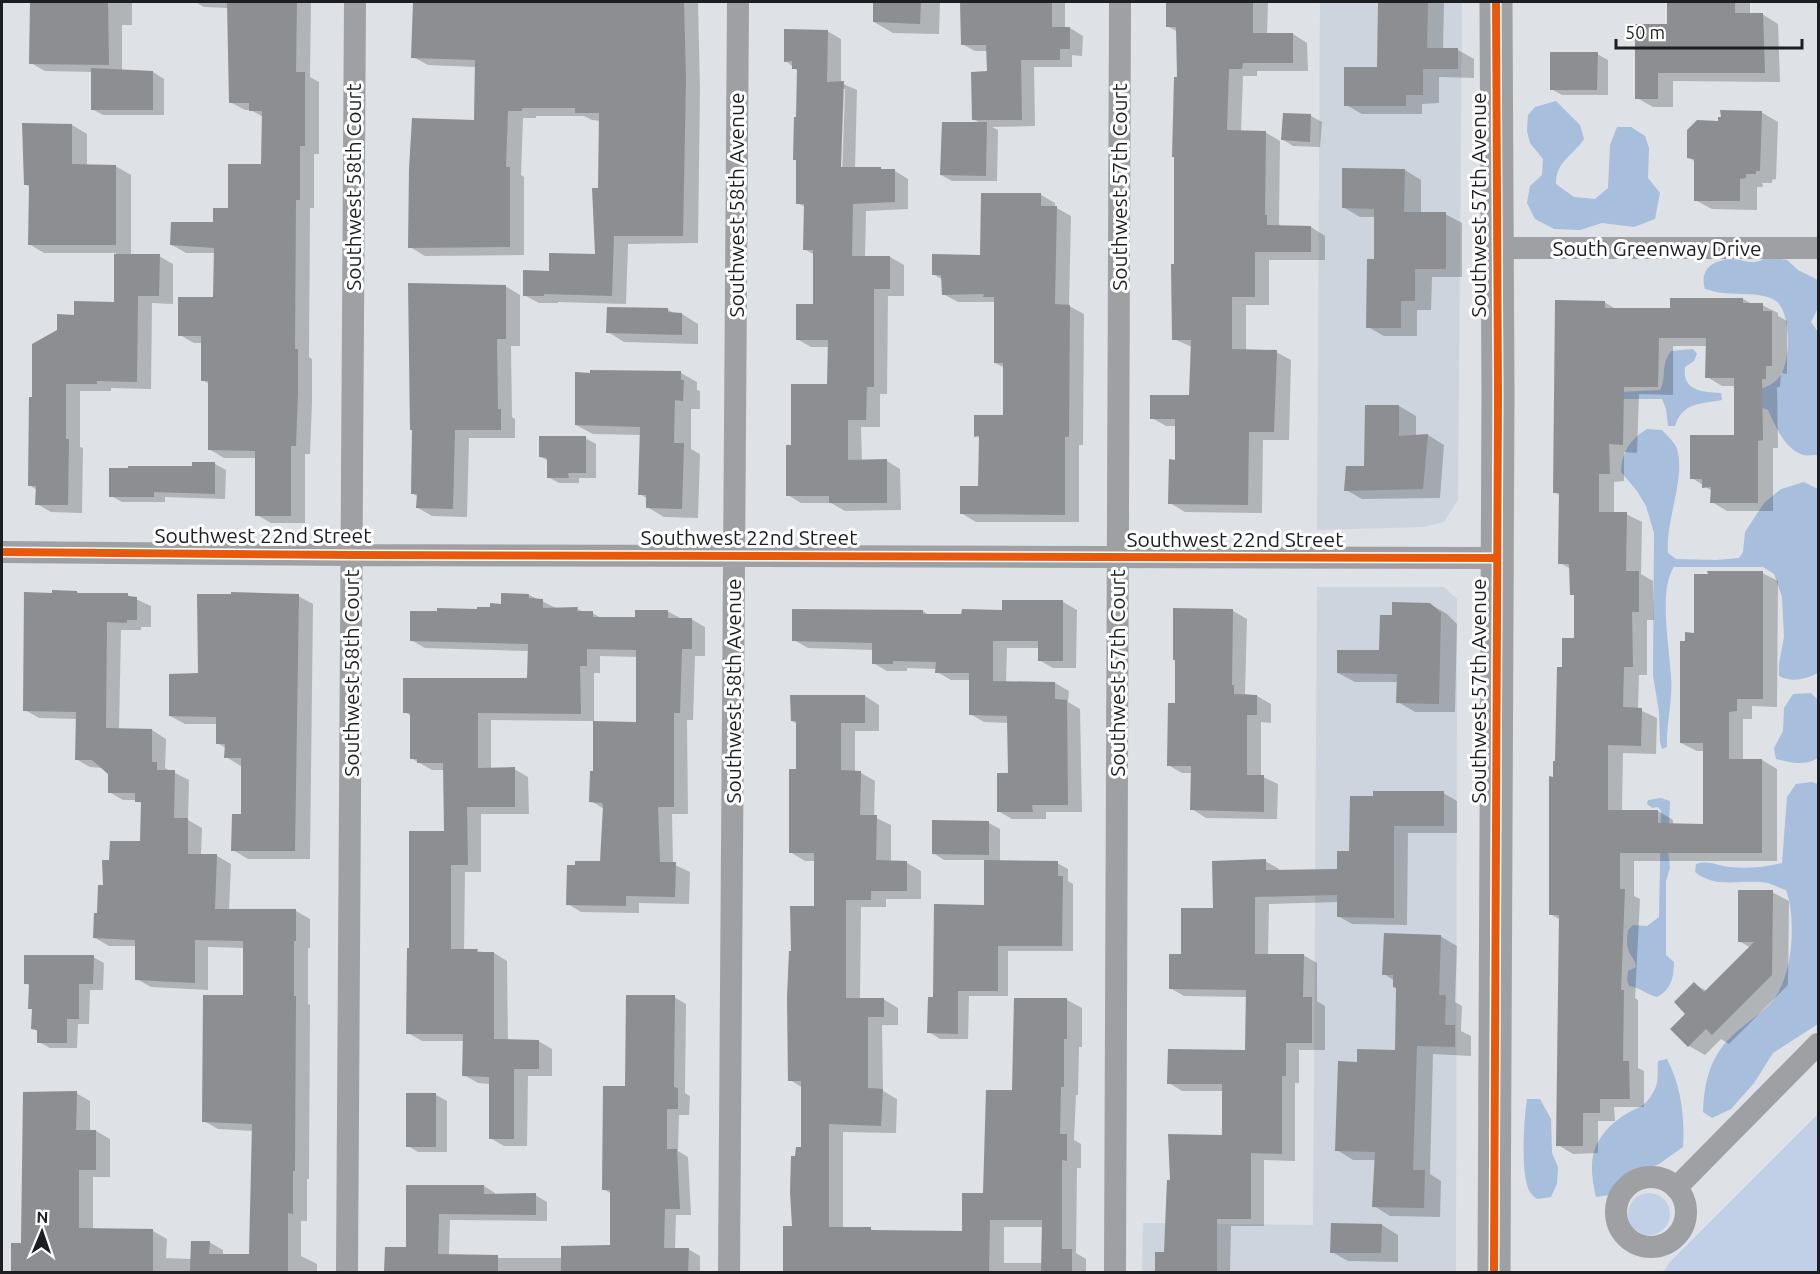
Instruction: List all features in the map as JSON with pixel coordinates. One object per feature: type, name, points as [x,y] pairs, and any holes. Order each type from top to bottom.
[{"type":"main road","name":"Southwest 57th Avenue","points":[[1494,1272],[1497,558],[1496,2]]},
{"type":"street","name":"Southwest 58th Court","points":[[347,1272],[355,2]]},
{"type":"street","name":"Southwest 58th Avenue","points":[[729,1272],[738,2]]},
{"type":"street","name":"Southwest 57th Court","points":[[1115,1272],[1120,2]]},
{"type":"street","name":"South Greenway Drive","points":[[1496,248],[1818,248]]},
{"type":"street","name":"Southwest 22nd Street","points":[[2,552],[1497,558]]},
{"type":"street","points":[[1676,1188],[1818,1044]]},
{"type":"shaded area","points":[[1320,2],[1462,2],[1458,500],[1444,522],[1423,527],[1317,530]]},
{"type":"shaded area","points":[[1556,101],[1580,125],[1584,139],[1562,164],[1556,184],[1574,197],[1595,199],[1608,188],[1610,145],[1617,127],[1631,127],[1645,136],[1649,148],[1648,178],[1660,193],[1655,219],[1634,227],[1602,223],[1580,230],[1554,229],[1535,219],[1527,203],[1530,186],[1542,175],[1543,159],[1530,143],[1527,131],[1528,115],[1535,107]]},
{"type":"shaded area","points":[[1770,257],[1787,260],[1798,270],[1818,280],[1818,308],[1811,322],[1818,332],[1817,455],[1803,455],[1791,448],[1781,436],[1768,410],[1757,406],[1752,391],[1774,382],[1784,369],[1788,335],[1784,313],[1779,304],[1761,295],[1721,293],[1705,289],[1706,271],[1719,261],[1732,259],[1756,262]]},
{"type":"shaded area","points":[[1693,349],[1697,354],[1694,361],[1685,367],[1687,381],[1690,386],[1700,391],[1721,393],[1722,400],[1688,408],[1678,418],[1675,426],[1668,426],[1662,399],[1617,399],[1618,392],[1660,390],[1666,361],[1671,351]]},
{"type":"shaded area","points":[[1647,429],[1662,430],[1677,449],[1679,473],[1668,541],[1668,553],[1676,559],[1739,558],[1743,552],[1745,532],[1764,503],[1781,489],[1804,482],[1818,489],[1818,673],[1799,679],[1779,676],[1784,637],[1782,597],[1774,574],[1763,567],[1674,567],[1669,577],[1666,605],[1671,686],[1667,747],[1662,749],[1653,675],[1654,533],[1646,506],[1621,472],[1628,447]]},
{"type":"shaded area","points":[[1317,587],[1444,587],[1457,599],[1456,1272],[1142,1272],[1143,1223],[1313,1225]]},
{"type":"shaded area","points":[[1811,693],[1818,700],[1818,758],[1803,763],[1776,759],[1774,748],[1783,731],[1784,708],[1793,694]]},
{"type":"shaded area","points":[[1812,782],[1818,784],[1818,1024],[1773,1053],[1754,1083],[1731,1109],[1712,1118],[1703,1112],[1706,1083],[1712,1064],[1728,1040],[1770,1004],[1778,993],[1784,980],[1791,949],[1791,917],[1786,890],[1768,883],[1712,881],[1695,872],[1696,864],[1708,863],[1742,868],[1782,863],[1787,797],[1796,784]]},
{"type":"shaded area","points":[[1661,798],[1670,801],[1668,851],[1670,868],[1666,881],[1666,955],[1674,962],[1671,983],[1666,991],[1657,997],[1629,986],[1628,971],[1636,967],[1627,941],[1628,930],[1633,925],[1647,926],[1659,917],[1661,811],[1658,807],[1652,808],[1647,804],[1648,800]]},
{"type":"shaded area","points":[[1667,1059],[1676,1080],[1681,1102],[1683,1147],[1659,1164],[1631,1176],[1610,1195],[1596,1197],[1592,1163],[1597,1144],[1610,1126],[1647,1101],[1656,1086],[1658,1061]]},
{"type":"shaded area","points":[[1527,1099],[1540,1099],[1551,1119],[1552,1153],[1558,1167],[1557,1184],[1551,1197],[1537,1199],[1530,1192],[1527,1184],[1524,1147]]},
{"type":"shaded area","points":[[1818,1114],[1818,1272],[1663,1272],[1670,1262]]},
{"type":"shaded area","points":[[1649,1193],[1657,1194],[1664,1199],[1669,1206],[1669,1222],[1664,1229],[1657,1234],[1649,1235],[1641,1234],[1634,1229],[1629,1222],[1628,1214],[1629,1206],[1634,1199],[1641,1194]]},
{"type":"building","points":[[30,2],[108,2],[109,65],[29,64]]},
{"type":"building","points":[[227,2],[297,2],[296,72],[305,72],[305,146],[300,146],[300,200],[296,200],[295,349],[298,349],[298,393],[296,446],[291,446],[291,516],[255,516],[255,451],[208,450],[208,381],[201,381],[201,336],[178,336],[178,297],[213,297],[214,248],[170,245],[171,222],[213,222],[213,208],[228,208],[228,164],[261,164],[262,111],[249,111],[249,103],[229,103]]},
{"type":"building","points":[[413,2],[684,2],[686,80],[683,236],[614,236],[612,296],[544,294],[544,296],[523,296],[523,270],[549,271],[549,253],[595,254],[592,188],[598,188],[599,113],[575,113],[575,108],[522,108],[522,111],[508,111],[506,167],[510,167],[510,247],[408,248],[412,118],[474,120],[475,60],[411,58]]},
{"type":"building","points":[[873,2],[921,2],[920,24],[873,22]]},
{"type":"building","points":[[960,2],[1052,2],[1052,27],[1070,27],[1070,49],[1060,49],[1060,60],[1021,60],[1022,120],[972,120],[971,72],[987,71],[986,45],[961,45]]},
{"type":"building","points":[[1166,2],[1253,2],[1253,33],[1293,33],[1293,63],[1243,63],[1242,69],[1229,69],[1227,130],[1266,131],[1265,215],[1267,215],[1267,225],[1311,226],[1311,252],[1255,252],[1255,297],[1232,297],[1232,349],[1277,350],[1274,432],[1249,432],[1248,505],[1168,504],[1169,459],[1175,460],[1175,419],[1150,419],[1150,395],[1189,395],[1191,340],[1172,340],[1171,264],[1174,264],[1174,157],[1172,157],[1174,77],[1177,77],[1176,27],[1166,27]]},
{"type":"building","points":[[1378,2],[1428,2],[1427,48],[1458,48],[1458,69],[1423,69],[1423,95],[1406,95],[1406,106],[1344,106],[1344,67],[1377,67]]},
{"type":"building","points":[[1667,2],[1735,2],[1735,13],[1763,13],[1765,73],[1658,73],[1658,99],[1635,99],[1635,24],[1667,24]]},
{"type":"building","points":[[784,29],[828,30],[827,82],[844,81],[841,167],[895,169],[895,202],[853,204],[852,256],[890,256],[890,289],[874,289],[874,387],[867,387],[866,420],[848,420],[848,460],[887,459],[887,503],[829,503],[829,496],[786,496],[786,445],[791,445],[791,384],[827,384],[828,340],[796,340],[796,304],[813,304],[813,250],[803,250],[804,204],[796,204],[796,160],[793,160],[797,69],[792,69],[792,61],[784,62]]},
{"type":"building","points":[[1550,52],[1598,52],[1597,90],[1550,90]]},
{"type":"building","points":[[91,68],[153,71],[153,110],[91,110]]},
{"type":"building","points":[[1720,110],[1762,111],[1760,171],[1756,171],[1756,174],[1746,174],[1746,178],[1740,179],[1740,201],[1694,201],[1694,159],[1687,158],[1687,130],[1697,120],[1718,121],[1718,117],[1721,117]]},
{"type":"building","points":[[1283,113],[1311,114],[1310,142],[1281,140]]},
{"type":"building","points":[[942,122],[987,122],[986,176],[940,175]]},
{"type":"building","points":[[22,123],[72,124],[72,164],[116,165],[116,245],[28,245],[29,185],[24,185]]},
{"type":"building","points":[[1342,168],[1405,169],[1404,212],[1446,212],[1446,269],[1415,269],[1415,301],[1401,301],[1401,328],[1366,328],[1367,259],[1374,259],[1374,209],[1342,208]]},
{"type":"building","points":[[981,193],[1041,193],[1041,206],[1057,206],[1055,304],[1070,305],[1069,437],[1065,437],[1065,515],[960,514],[960,486],[978,486],[979,436],[974,437],[974,415],[1003,415],[1003,363],[994,363],[994,297],[983,297],[984,294],[942,295],[941,275],[932,275],[932,254],[980,255]]},
{"type":"building","points":[[114,254],[160,254],[159,296],[138,296],[137,382],[97,381],[97,384],[66,384],[66,439],[69,439],[68,505],[35,505],[36,486],[28,486],[32,344],[57,330],[57,314],[74,315],[74,301],[114,302]]},
{"type":"building","points":[[408,283],[506,285],[506,339],[497,339],[498,409],[501,409],[501,430],[455,430],[453,509],[416,508],[417,494],[411,494],[412,430],[410,430]]},
{"type":"building","points":[[1670,298],[1743,298],[1743,303],[1763,303],[1763,311],[1772,311],[1772,366],[1766,366],[1766,379],[1762,379],[1763,440],[1758,441],[1758,503],[1710,503],[1711,487],[1702,488],[1702,479],[1690,479],[1690,435],[1734,435],[1734,378],[1705,378],[1706,338],[1659,338],[1658,387],[1624,387],[1623,445],[1609,444],[1610,474],[1599,474],[1599,512],[1627,512],[1626,571],[1639,571],[1639,612],[1632,612],[1633,667],[1624,667],[1623,707],[1642,708],[1641,746],[1608,745],[1608,810],[1658,810],[1658,823],[1703,824],[1703,743],[1680,743],[1680,641],[1685,641],[1685,632],[1694,633],[1694,574],[1708,574],[1707,571],[1763,571],[1763,699],[1737,699],[1737,711],[1729,712],[1729,759],[1762,759],[1762,853],[1620,853],[1620,889],[1625,889],[1621,990],[1624,990],[1623,1061],[1629,1061],[1630,1099],[1600,1099],[1600,1113],[1583,1113],[1583,1146],[1556,1146],[1559,915],[1549,915],[1549,776],[1553,777],[1553,761],[1555,761],[1557,667],[1562,667],[1562,638],[1574,638],[1574,595],[1570,595],[1569,564],[1558,564],[1559,493],[1553,493],[1555,300],[1605,301],[1605,308],[1670,308]]},
{"type":"building","points":[[607,307],[668,308],[668,312],[682,313],[682,335],[606,333]]},
{"type":"building","points":[[590,370],[681,371],[681,380],[684,380],[683,401],[675,400],[674,443],[684,443],[682,509],[646,508],[646,495],[638,495],[640,427],[575,425],[575,372],[590,373]]},
{"type":"building","points":[[1365,405],[1399,405],[1399,436],[1428,434],[1423,489],[1344,491],[1346,466],[1364,466]]},
{"type":"building","points":[[539,436],[586,436],[586,473],[568,473],[569,478],[547,478],[547,458],[539,457]]},
{"type":"building","points":[[192,462],[215,462],[215,494],[154,492],[154,497],[109,497],[109,468],[192,466]]},
{"type":"building","points":[[52,590],[77,591],[77,593],[128,593],[128,596],[137,597],[137,620],[127,620],[127,623],[107,622],[106,728],[152,729],[152,762],[157,762],[157,770],[175,770],[174,818],[188,818],[188,854],[217,854],[215,909],[296,909],[296,941],[294,941],[295,1171],[293,1171],[293,1214],[288,1213],[288,1272],[190,1272],[191,1241],[210,1241],[209,1254],[249,1254],[252,1124],[202,1122],[203,995],[243,995],[243,941],[195,940],[195,983],[135,980],[135,940],[93,938],[98,885],[103,885],[102,860],[109,860],[110,841],[140,841],[141,802],[135,802],[135,793],[108,793],[108,774],[92,760],[75,760],[76,712],[23,711],[24,592],[52,593]]},
{"type":"building","points":[[231,592],[299,594],[295,851],[231,851],[232,814],[241,814],[241,758],[224,758],[225,744],[216,744],[216,717],[169,716],[169,674],[198,673],[197,594],[231,594]]},
{"type":"building","points":[[501,593],[529,594],[529,598],[543,599],[543,608],[578,607],[577,611],[593,611],[593,617],[635,617],[635,610],[668,610],[668,618],[692,618],[692,649],[682,649],[680,713],[674,713],[674,807],[658,807],[660,862],[676,862],[675,897],[626,896],[626,906],[566,905],[567,865],[575,865],[575,861],[600,861],[603,806],[602,803],[589,802],[590,771],[593,771],[593,721],[636,722],[636,650],[587,649],[587,666],[580,666],[581,714],[478,713],[478,768],[515,767],[515,807],[467,807],[468,865],[451,865],[451,949],[478,949],[477,952],[494,952],[494,1039],[539,1040],[539,1069],[514,1069],[514,1139],[489,1139],[489,1077],[462,1076],[463,1034],[406,1034],[409,831],[444,831],[443,763],[417,763],[417,759],[410,759],[410,713],[403,713],[403,678],[527,678],[528,644],[410,641],[410,611],[490,607],[490,603],[501,604]]},
{"type":"building","points":[[1002,600],[1063,600],[1063,661],[1038,661],[1038,641],[993,641],[993,681],[1055,682],[1055,699],[1067,700],[1068,805],[1032,805],[1033,812],[997,812],[997,773],[1008,773],[1007,716],[969,715],[969,673],[935,673],[936,662],[893,661],[893,664],[872,664],[872,643],[792,641],[792,609],[923,610],[923,614],[961,614],[962,609],[1002,610]]},
{"type":"building","points":[[1392,602],[1430,603],[1441,613],[1439,704],[1396,703],[1397,674],[1337,673],[1337,650],[1379,650],[1380,615],[1392,615]]},
{"type":"building","points":[[1173,608],[1233,609],[1232,685],[1234,685],[1234,694],[1257,695],[1257,715],[1247,715],[1247,775],[1264,775],[1264,812],[1190,810],[1191,766],[1167,766],[1168,703],[1175,703]]},
{"type":"building","points":[[790,695],[865,695],[865,723],[841,723],[841,770],[861,771],[860,815],[877,815],[876,860],[907,861],[907,891],[871,891],[871,900],[846,900],[846,998],[884,998],[884,1017],[868,1017],[868,1088],[883,1089],[881,1126],[829,1124],[829,1227],[962,1231],[962,1193],[983,1193],[986,1090],[1012,1090],[1014,998],[1067,998],[1067,1039],[1064,1039],[1064,1087],[1061,1087],[1060,1134],[1067,1134],[1067,1161],[1062,1160],[1062,1249],[1072,1249],[1072,1272],[1041,1272],[1042,1220],[990,1220],[989,1272],[783,1272],[783,1226],[792,1226],[791,1156],[795,1156],[796,1147],[801,1147],[801,1081],[788,1081],[787,997],[789,951],[791,951],[790,906],[814,906],[814,853],[789,853],[789,769],[796,769],[796,721],[791,721]]},
{"type":"building","points":[[1373,791],[1444,791],[1444,826],[1394,826],[1394,918],[1337,917],[1337,895],[1255,897],[1255,954],[1304,954],[1303,997],[1312,997],[1312,1043],[1286,1043],[1286,1076],[1282,1076],[1282,1154],[1251,1153],[1251,1219],[1217,1219],[1217,1272],[1155,1272],[1155,1252],[1164,1252],[1167,1180],[1170,1180],[1168,1134],[1222,1135],[1222,1084],[1167,1084],[1168,1049],[1245,1050],[1246,990],[1169,989],[1169,954],[1181,954],[1181,908],[1213,908],[1212,861],[1266,859],[1266,870],[1337,869],[1337,851],[1349,851],[1350,796],[1373,796]]},
{"type":"building","points":[[932,820],[989,821],[989,855],[932,854]]},
{"type":"building","points":[[984,860],[1058,861],[1058,876],[1063,876],[1062,946],[998,946],[998,991],[958,991],[958,1034],[927,1033],[928,997],[933,997],[934,904],[984,905]]},
{"type":"building","points":[[1738,890],[1773,890],[1772,975],[1712,1035],[1706,1029],[1688,1047],[1670,1029],[1685,1014],[1674,1002],[1694,982],[1704,992],[1754,942],[1738,942]]},
{"type":"building","points":[[1384,933],[1441,935],[1439,995],[1446,995],[1445,1025],[1455,1025],[1455,1047],[1417,1046],[1413,1170],[1425,1170],[1424,1208],[1372,1207],[1375,1152],[1335,1151],[1338,1061],[1357,1062],[1357,1049],[1395,1050],[1396,988],[1393,987],[1393,975],[1382,975]]},
{"type":"building","points":[[24,955],[94,955],[93,984],[79,984],[79,1019],[67,1019],[67,1043],[37,1043],[37,1030],[31,1029],[32,1009],[28,1009],[29,984],[24,984]]},
{"type":"building","points":[[626,995],[675,995],[674,1087],[678,1088],[678,1109],[667,1109],[667,1149],[677,1149],[680,1209],[665,1209],[664,1248],[689,1248],[688,1272],[561,1272],[561,1246],[610,1245],[610,1190],[602,1190],[603,1086],[625,1086]]},
{"type":"building","points":[[77,1091],[76,1130],[96,1130],[96,1170],[79,1170],[79,1228],[153,1229],[153,1272],[11,1272],[11,1243],[21,1243],[23,1092]]},
{"type":"building","points":[[406,1093],[436,1093],[436,1147],[406,1147]]},
{"type":"building","points":[[406,1185],[484,1185],[484,1194],[536,1193],[536,1215],[439,1214],[438,1254],[498,1255],[498,1272],[384,1272],[385,1247],[406,1247]]},
{"type":"building","points":[[1331,1223],[1382,1224],[1381,1253],[1330,1253]]},
{"type":"cycle path","points":[[1494,1272],[1498,394],[1496,2]]},
{"type":"cycle path","points":[[2,552],[1497,558]]}]
